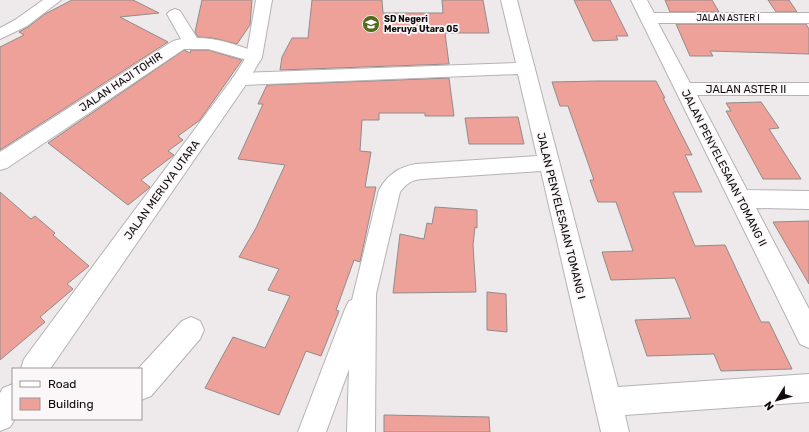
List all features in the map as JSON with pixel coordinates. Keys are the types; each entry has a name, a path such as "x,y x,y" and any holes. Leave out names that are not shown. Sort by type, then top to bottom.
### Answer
{"street":[{"path":"0,34 21,23 53,0"},
{"name":"JALAN MERUYA UTARA","path":"35,368 241,78 254,57 264,0"},
{"name":"JALAN PENYELESAIAN TOMANG I","path":"509,0 615,432"},
{"name":"JALAN PENYELESAIAN TOMANG II","path":"639,0 809,335"},
{"path":"175,14 191,42"},
{"name":"JALAN ASTER I","path":"648,18 809,18"},
{"name":"JALAN HAJI TOHIR","path":"0,162 179,45 191,42 209,44 254,57"},
{"path":"241,78 525,68"},
{"name":"JALAN ASTER II","path":"684,89 809,90"},
{"path":"312,432 364,294 390,190 398,179 408,173 422,171 548,163"},
{"path":"740,199 809,200"},
{"path":"361,432 364,294"},
{"path":"142,385 190,330"},
{"path":"608,402 809,388"},
{"path":"0,416 12,399"}],"building":[{"path":"72,0 133,0 159,13 120,17 168,42 0,150 0,47 24,35 19,32 45,14"},
{"path":"202,0 252,0 250,25 237,44 213,38 198,37 195,32"},
{"path":"312,0 382,0 383,13 443,13 442,0 483,0 489,33 445,33 449,64 280,70 282,57 292,38 308,38"},
{"path":"574,0 610,0 628,36 616,36 618,40 593,41"},
{"path":"665,0 712,0 719,12 670,12"},
{"path":"768,0 789,0 797,12 776,12"},
{"path":"676,24 806,24 809,29 809,54 710,51 713,56 690,56"},
{"path":"184,50 190,53 191,50 208,50 242,60 200,120 178,136 183,140 168,151 174,155 141,180 150,187 128,205 48,143"},
{"path":"449,78 454,116 425,116 425,113 379,113 379,120 362,120 360,151 371,152 365,187 376,187 360,262 354,260 336,310 339,311 321,356 306,351 279,415 205,388 233,337 265,348 290,296 268,290 279,269 239,257 256,228 285,165 238,159 263,104 258,104 267,85"},
{"path":"656,81 692,155 685,155 702,192 673,192 695,246 725,245 761,322 769,322 792,369 721,371 714,354 647,356 635,320 691,318 675,278 611,280 602,252 633,251 616,202 598,202 590,180 594,180 568,106 560,106 552,82"},
{"path":"761,102 779,128 769,129 801,179 763,179 726,111 731,111 726,103"},
{"path":"518,117 524,144 469,144 465,118"},
{"path":"0,192 31,219 35,216 55,233 53,235 89,266 67,284 73,289 40,317 45,322 0,360"},
{"path":"435,207 477,210 477,228 475,227 473,245 476,292 393,293 400,234 424,239 427,223 432,224"},
{"path":"809,221 809,284 773,222"},
{"path":"487,292 506,294 507,332 487,330"},
{"path":"384,415 489,417 490,432 384,432"}],"place":[{"name":"SD Negeri Meruya Utara 05","path":"371,24"}]}
